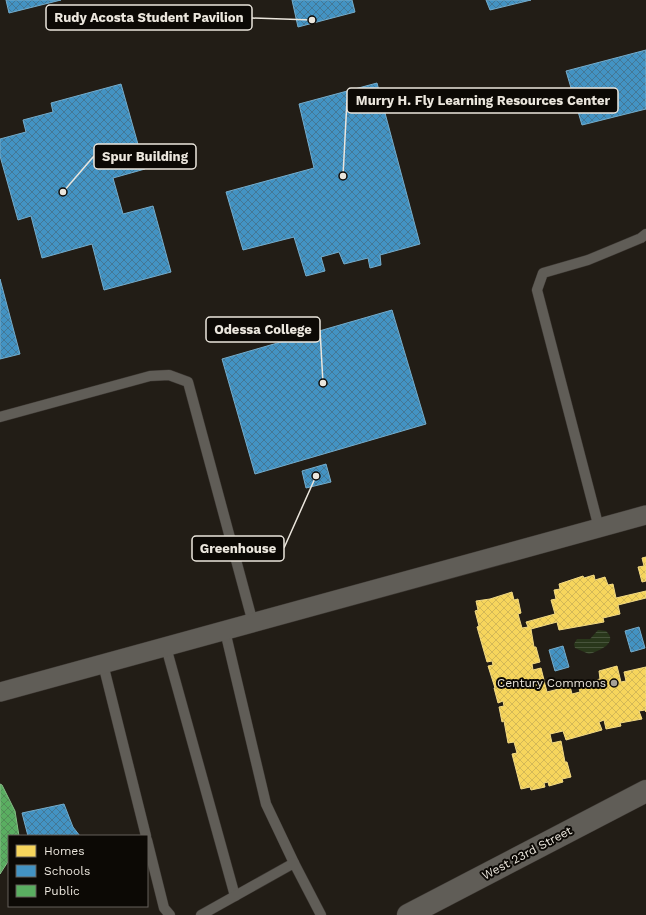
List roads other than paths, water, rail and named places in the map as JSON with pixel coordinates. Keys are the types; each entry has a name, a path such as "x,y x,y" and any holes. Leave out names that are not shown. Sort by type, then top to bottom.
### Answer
{"street":[{"path":"0,692 646,515"},
{"name":"West 23rd Street","path":"408,915 646,790"}],"lane":[{"path":"599,528 537,290 543,274 588,260 641,238 646,234"},
{"path":"0,417 150,376 169,375 188,382 253,623"},
{"path":"225,631 266,804 321,915"},
{"path":"166,647 235,896"},
{"path":"103,664 146,835"},
{"path":"148,844 164,908 170,915"},
{"path":"202,915 294,863"}],"place":[{"name":"Rudy Acosta Student Pavilion","path":"312,20"},
{"name":"Murry H. Fly Learning Resources Center","path":"343,176"},
{"name":"Spur Building","path":"63,192"},
{"name":"Odessa College","path":"323,383"},
{"name":"Greenhouse","path":"316,476"},
{"name":"Century Commons","path":"614,683"}]}
